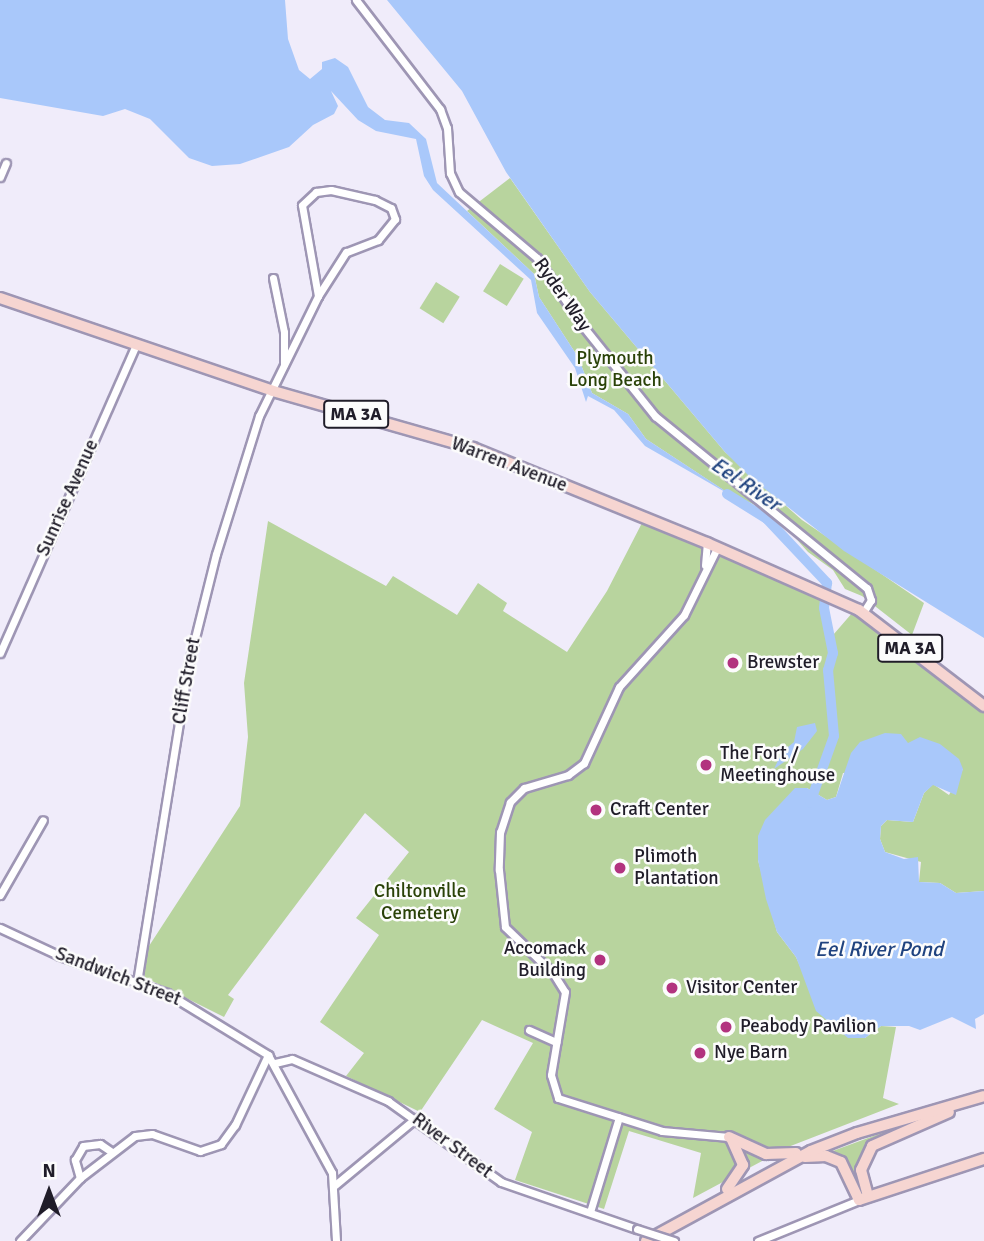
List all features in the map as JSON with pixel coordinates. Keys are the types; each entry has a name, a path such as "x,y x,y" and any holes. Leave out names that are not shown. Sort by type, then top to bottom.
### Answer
{"main road":[{"name":"Warren Avenue","path":"0,298 273,391 473,448 707,543 832,596 863,613 984,706"},
{"path":"646,1241 716,1200 811,1151 864,1130 984,1097"},
{"path":"864,1198 861,1167 875,1143 984,1097"},
{"path":"729,1137 769,1155 811,1151"},
{"path":"716,1200 742,1169 741,1151 729,1137"},
{"path":"794,1159 822,1156 841,1162 864,1198"},
{"path":"864,1198 984,1159"}],"street":[{"name":"Ryder Way","path":"356,0 440,109 448,131 450,173 459,192 537,258 582,325 654,416 867,588 871,600 863,613"},
{"path":"0,177 6,163"},
{"name":"Cliff Street","path":"137,982 188,666 248,443 318,296 346,252 369,245 389,231 395,219 391,208 331,190 316,192 302,203 318,296"},
{"path":"274,278 284,325 284,368"},
{"name":"Sunrise Avenue","path":"0,653 136,344"},
{"path":"705,566 707,543"},
{"path":"717,548 705,566 684,615 619,687 583,762 568,775 524,788 510,802 500,832 500,893 505,927 557,977 566,998 551,1080 558,1098 672,1133 729,1137"},
{"path":"0,895 43,820"},
{"name":"Sandwich Street","path":"0,928 60,956 137,982 189,1004 268,1055 275,1063 335,1185"},
{"path":"529,1030 556,1042"},
{"path":"20,1241 80,1178 112,1152 144,1134 200,1151 221,1144 235,1125 268,1055"},
{"name":"River Street","path":"275,1063 292,1059 416,1118 491,1177 674,1241"},
{"path":"590,1212 619,1116"},
{"path":"336,1241 335,1185 416,1118"},
{"path":"80,1178 75,1160 83,1146 100,1144 112,1152"},
{"path":"758,1241 864,1198"}],"green space":[{"name":"Plymouth Long Beach","path":"510,178 590,292 725,452 802,520 924,603 912,635 862,596 845,589 833,570 808,552 774,514 725,491 646,439 628,414 592,393 578,357 539,297 534,274 467,211"},
{"path":"500,264 524,279 507,306 483,291"},
{"path":"436,282 460,297 443,323 420,308"},
{"name":"Plimoth Plantation","path":"268,521 386,586 393,576 457,615 478,583 507,603 503,611 567,652 607,591 643,521 819,595 827,642 853,612 984,710 984,891 956,893 940,883 919,882 921,862 885,852 880,839 881,826 887,820 913,822 924,793 933,784 949,795 963,769 843,773 836,797 827,800 807,788 758,860 777,932 796,957 815,1000 865,1038 881,1026 896,1027 883,1098 899,1104 788,1147 693,1198 701,1153 629,1131 604,1209 515,1180 532,1132 494,1109 533,1043 482,1020 420,1112 346,1076 364,1053 320,1022 379,935 356,918 409,852 365,813 228,995 234,999 224,1017 144,977 149,946 240,806 248,737 244,683"},
{"path":"917,1120 870,1143 859,1164 861,1188 847,1162 830,1152"}],"water":[{"path":"0,0 285,0 288,39 299,70 310,79 322,69 322,62 335,58 348,67 368,107 385,120 409,123 426,139 437,183 534,274 539,297 578,357 592,393 628,414 646,439 739,500 645,446 614,410 588,396 586,402 575,368 537,313 531,280 433,190 424,176 416,139 376,131 358,120 331,91 338,106 334,114 313,125 289,147 240,164 212,166 189,158 150,119 125,109 103,116 0,98"},
{"path":"387,0 984,0 984,638 844,551 751,478 725,452 590,292 506,172 462,91"},
{"path":"815,723 817,731 803,749 774,769 782,752 794,742 797,727"},
{"name":"Eel River Pond","path":"885,733 901,734 908,743 920,737 940,744 959,759 963,769 956,795 933,785 924,793 913,822 887,820 881,826 880,839 885,852 904,859 918,857 919,882 940,883 956,893 984,891 984,1014 975,1019 976,1029 952,1017 920,1030 909,1026 881,1026 865,1038 848,1038 816,1011 796,957 777,932 766,899 758,860 758,836 765,820 795,788 807,788 827,800 836,797 851,753 860,742"}],"waterway":[{"name":"Eel River","path":"727,494 767,519 827,583 824,608 833,653 828,670 834,736 810,803"}],"place":[{"name":"Brewster","path":"733,663"},
{"name":"The Fort / Meetinghouse","path":"706,765"},
{"name":"Craft Center","path":"596,810"},
{"name":"Plimoth Plantation","path":"620,868"},
{"name":"Accomack Building","path":"600,960"},
{"name":"Visitor Center","path":"672,988"},
{"name":"Peabody Pavilion","path":"726,1027"},
{"name":"Nye Barn","path":"700,1053"}],"park label":[{"name":"Chiltonville Cemetery","path":"420,903"}]}
